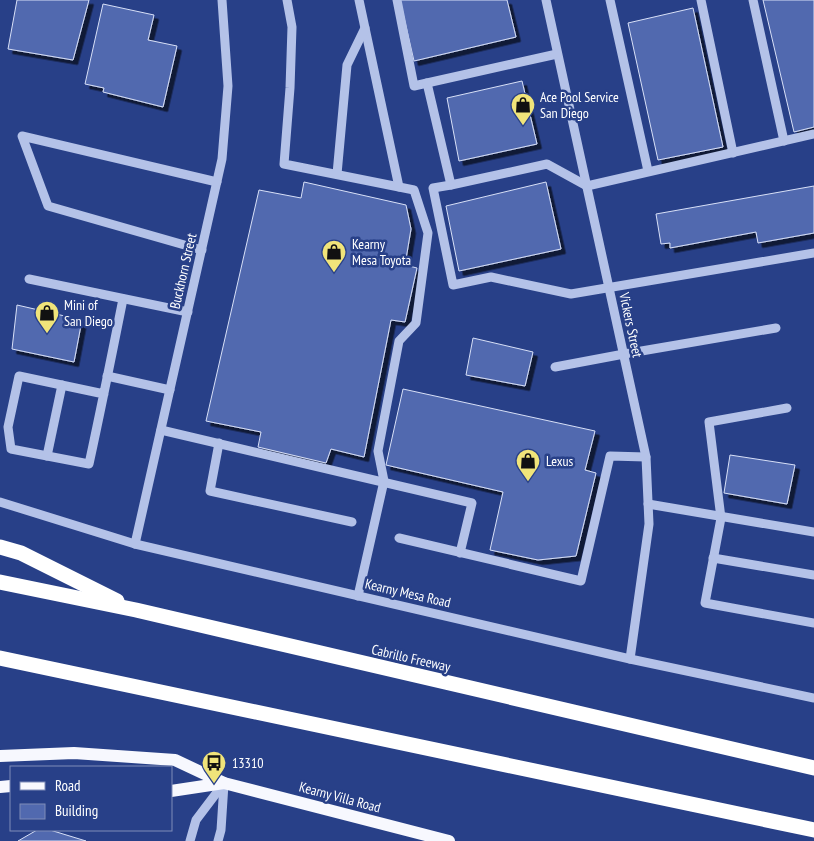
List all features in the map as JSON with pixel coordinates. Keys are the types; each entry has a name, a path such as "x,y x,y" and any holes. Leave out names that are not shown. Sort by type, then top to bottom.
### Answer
{"highway":[{"path":"0,548 21,553 136,610"},
{"name":"Cabrillo Freeway","path":"0,582 136,610 814,768"},
{"path":"0,658 814,830"}],"main road":[{"name":"Kearny Villa Road","path":"0,756 74,753 174,760 224,783 449,841"},
{"name":"Kearny Villa Road","path":"172,791 224,783"}],"street":[{"name":"Buckhorn Street","path":"135,544 222,159 228,86 222,0"},
{"path":"287,0 292,27 290,88 284,164 414,190 428,234 416,323 399,341 378,451 384,481 358,596"},
{"path":"359,0 399,187"},
{"path":"396,0 414,86 558,54"},
{"name":"Vickers Street","path":"546,0 646,457 648,524 630,659"},
{"path":"610,0 648,172"},
{"path":"701,0 733,153"},
{"path":"753,0 784,141"},
{"path":"337,174 347,65 365,28"},
{"path":"427,83 451,185"},
{"path":"814,134 586,186 547,164 433,188 453,285 491,277 571,294 814,253"},
{"path":"202,250 48,206 22,136 217,182"},
{"path":"29,279 188,312"},
{"path":"104,394 19,376 8,427 11,449 89,464 104,394 107,376 124,299"},
{"path":"555,367 776,328"},
{"path":"107,376 170,390"},
{"path":"47,456 62,385"},
{"path":"787,408 709,422 721,518 705,603 814,623"},
{"path":"161,430 472,503 460,553"},
{"path":"219,443 210,491 352,522"},
{"path":"399,538 581,581 610,456 646,457"},
{"name":"Kearny Mesa Road","path":"0,502 135,544 630,659 814,698"},
{"path":"648,504 721,518 814,532"},
{"path":"713,558 814,575"},
{"path":"190,841 196,820 224,783"},
{"path":"218,841 221,830 224,783"}],"building":[{"path":"17,0 89,0 73,60 8,49"},
{"path":"400,0 507,0 516,37 414,61"},
{"path":"763,0 814,0 814,127 794,132"},
{"path":"103,4 154,15 148,40 177,46 163,107 103,92 104,88 85,84"},
{"path":"693,8 723,147 658,160 628,23"},
{"path":"522,81 537,144 459,161 447,98"},
{"path":"304,182 406,205 411,229 405,265 417,268 405,322 391,320 364,457 331,449 326,463 258,447 261,432 206,421 259,190 301,198"},
{"path":"546,182 561,249 459,271 446,206"},
{"path":"814,186 814,233 758,243 756,232 670,248 670,243 661,244 656,214"},
{"name":"Mini of San Diego","path":"17,305 82,320 74,362 12,349"},
{"path":"473,338 533,352 525,386 466,375"},
{"name":"Lexus","path":"403,389 595,431 585,470 596,473 576,556 538,560 490,550 503,492 386,465"},
{"path":"730,455 795,465 787,504 724,493"},
{"path":"35,831 53,831 86,841 18,841"}],"place":[{"name":"Ace Pool Service San Diego","path":"523,126"},
{"name":"Kearny Mesa Toyota","path":"334,273"},
{"name":"Mini of San Diego","path":"47,334"},
{"name":"Lexus","path":"528,482"},
{"name":"13310","path":"214,784"}]}
